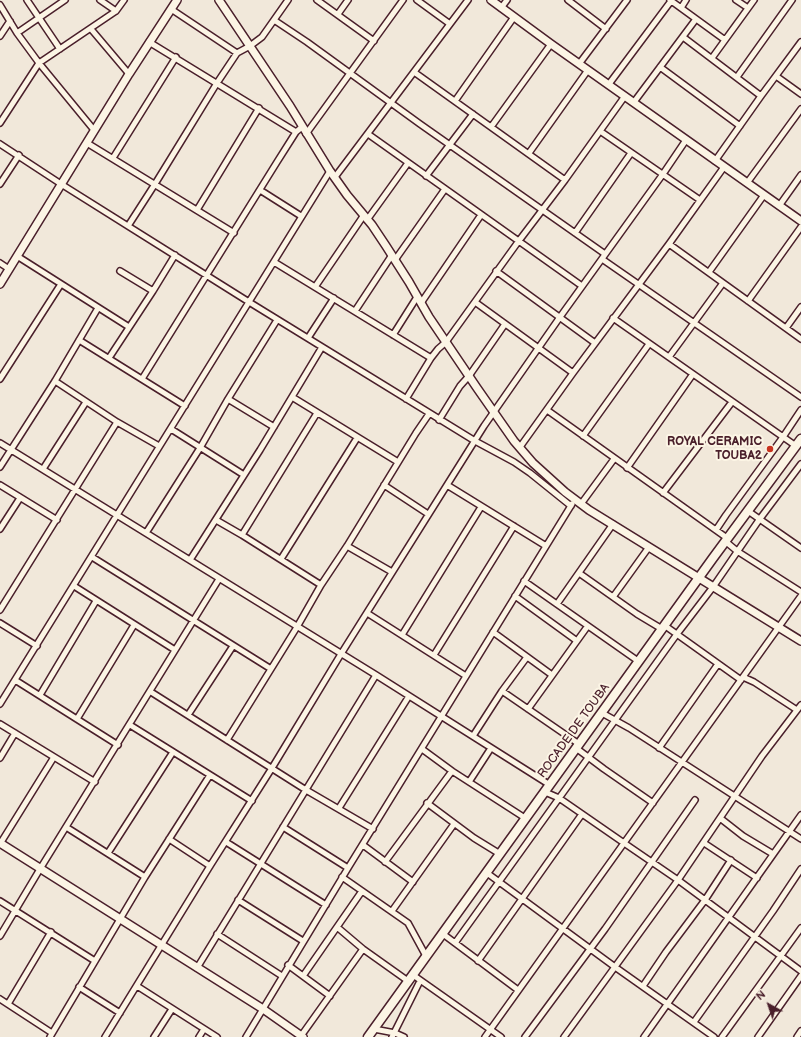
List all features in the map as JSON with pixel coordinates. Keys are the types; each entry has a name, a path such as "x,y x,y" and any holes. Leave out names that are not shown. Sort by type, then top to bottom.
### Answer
{"main road":[{"name":"ROCADE DE TOUBA","path":"368,1037 698,578 800,442"}],"street":[{"path":"27,0 60,49"},
{"path":"18,33 65,0"},
{"path":"100,0 116,11"},
{"path":"0,123 39,63 116,11 124,0"},
{"path":"0,284 94,130 176,0"},
{"path":"218,0 290,106 306,134 347,196 365,217 393,258 446,342 494,413 520,447 542,472 576,503"},
{"path":"128,226 156,184 217,83 237,53 262,37 288,0"},
{"path":"317,0 374,41"},
{"path":"338,14 348,0"},
{"path":"306,134 351,74 403,0"},
{"path":"417,0 450,24"},
{"path":"335,177 468,0"},
{"path":"491,0 801,222"},
{"path":"502,8 507,0"},
{"path":"568,0 606,29"},
{"path":"579,64 627,0"},
{"path":"609,84 671,0 725,40"},
{"path":"681,8 686,0"},
{"path":"736,0 748,8"},
{"path":"712,58 754,0"},
{"path":"737,77 792,0"},
{"path":"0,5 39,63 94,130"},
{"path":"170,9 237,53"},
{"path":"455,101 514,17"},
{"path":"634,102 696,19"},
{"path":"274,20 575,233 638,284 801,397"},
{"path":"0,36 10,21"},
{"path":"91,29 129,74"},
{"path":"683,37 761,96"},
{"path":"150,42 296,132"},
{"path":"491,127 551,44"},
{"path":"715,161 761,96 800,46"},
{"path":"113,158 176,58"},
{"path":"660,67 740,126"},
{"path":"529,153 588,70"},
{"path":"414,72 565,180"},
{"path":"776,76 801,94"},
{"path":"406,399 431,358 446,342 496,271 565,180 625,96"},
{"path":"198,210 259,108"},
{"path":"747,183 801,109"},
{"path":"426,176 473,114"},
{"path":"142,379 296,132 302,126"},
{"path":"600,131 700,200"},
{"path":"368,134 582,286"},
{"path":"105,1037 210,866 252,801 341,654 475,441 538,348 686,140"},
{"path":"87,142 234,233"},
{"path":"0,144 277,320 439,420 514,462 576,503 613,524 801,641"},
{"path":"575,233 631,152"},
{"path":"0,184 19,155"},
{"path":"315,287 365,217 408,163"},
{"path":"520,447 572,373 669,244 724,167"},
{"path":"0,704 330,170"},
{"path":"779,206 801,175"},
{"path":"355,311 445,189"},
{"path":"260,190 301,216"},
{"path":"709,272 764,195"},
{"path":"394,335 481,215"},
{"path":"748,301 801,227"},
{"path":"669,244 801,339"},
{"path":"109,358 154,291 174,255"},
{"path":"17,256 129,328"},
{"path":"274,262 431,358"},
{"path":"0,263 10,269"},
{"path":"120,271 154,291"},
{"path":"496,271 595,343"},
{"path":"669,357 723,282"},
{"path":"0,379 61,284"},
{"path":"308,338 334,298"},
{"path":"475,302 572,373"},
{"path":"786,328 801,307"},
{"path":"0,467 55,381 98,308"},
{"path":"613,318 783,437 800,442"},
{"path":"146,533 200,448 228,399 277,320"},
{"path":"439,420 460,386 469,376 505,324"},
{"path":"79,340 185,406"},
{"path":"583,436 649,344"},
{"path":"190,560 274,427 322,347"},
{"path":"627,468 693,374"},
{"path":"55,381 117,422 159,446"},
{"path":"292,397 398,462"},
{"path":"228,399 274,427"},
{"path":"43,469 86,402"},
{"path":"663,493 732,402"},
{"path":"547,410 716,530 737,551 801,592"},
{"path":"716,530 801,410"},
{"path":"242,535 317,413"},
{"path":"227,740 297,627 321,585 348,546 398,462 429,414"},
{"path":"0,610 117,422"},
{"path":"171,429 244,475"},
{"path":"281,559 357,438"},
{"path":"0,443 473,736 559,798 678,880 801,971"},
{"path":"246,1037 288,965 546,546 576,503 614,459"},
{"path":"455,943 677,634 713,587 759,520 801,464"},
{"path":"0,485 57,520"},
{"path":"384,485 428,514"},
{"path":"447,485 546,546"},
{"path":"0,529 20,498"},
{"path":"402,635 481,507"},
{"path":"748,511 801,548"},
{"path":"216,520 321,585"},
{"path":"557,604 613,524"},
{"path":"434,655 514,526"},
{"path":"348,546 392,572"},
{"path":"612,597 649,547"},
{"path":"92,557 271,669"},
{"path":"579,573 637,614 677,634 718,664 742,679 754,682 797,710"},
{"path":"0,936 219,579"},
{"path":"524,581 587,627 638,661"},
{"path":"74,586 175,650"},
{"path":"515,596 577,641"},
{"path":"484,1037 801,596"},
{"path":"40,695 96,601"},
{"path":"367,613 466,676"},
{"path":"0,623 37,646"},
{"path":"77,719 134,625"},
{"path":"528,709 587,627"},
{"path":"493,632 552,675"},
{"path":"188,715 233,646"},
{"path":"473,736 527,656"},
{"path":"658,748 718,664"},
{"path":"197,968 376,675"},
{"path":"15,680 118,745"},
{"path":"502,691 578,746 588,758 653,803"},
{"path":"151,692 306,790 373,829"},
{"path":"339,808 409,696"},
{"path":"564,1037 678,880 734,796 801,705"},
{"path":"602,713 682,762 801,839"},
{"path":"0,724 95,782"},
{"path":"130,725 252,801"},
{"path":"0,758 15,733"},
{"path":"469,782 491,748"},
{"path":"422,749 452,771 525,818"},
{"path":"108,853 173,752"},
{"path":"54,757 0,844 263,1009 302,1036 363,949"},
{"path":"385,862 452,771"},
{"path":"0,999 51,1035 168,839 210,775"},
{"path":"525,1037 590,949 695,800"},
{"path":"427,803 454,824 500,854"},
{"path":"478,961 582,814"},
{"path":"644,1037 801,815"},
{"path":"720,818 743,836 773,854"},
{"path":"392,910 454,824"},
{"path":"66,827 145,877"},
{"path":"284,827 348,868"},
{"path":"168,839 210,866"},
{"path":"226,842 326,905"},
{"path":"704,843 757,878"},
{"path":"363,845 413,882"},
{"path":"643,986 666,952 705,900 731,860"},
{"path":"694,1022 801,869"},
{"path":"487,873 562,929 714,1037"},
{"path":"342,877 392,910 408,923 426,956"},
{"path":"304,976 362,891"},
{"path":"238,900 303,941"},
{"path":"0,901 96,961"},
{"path":"337,928 363,949 410,978 420,981 501,1037"},
{"path":"722,1037 801,928"},
{"path":"8,1004 51,932"},
{"path":"217,934 282,976"},
{"path":"443,934 518,990"},
{"path":"288,965 330,996"},
{"path":"758,1037 801,976"},
{"path":"393,1035 420,981"},
{"path":"137,986 217,1037"},
{"path":"79,987 120,1014"},
{"path":"154,1037 172,1009"},
{"path":"199,1037 204,1029"},
{"path":"374,1029 404,1037"},
{"path":"797,1037 801,1032"}],"place":[{"name":"ROYAL CERAMIC TOUBA2","path":"770,449"}]}
